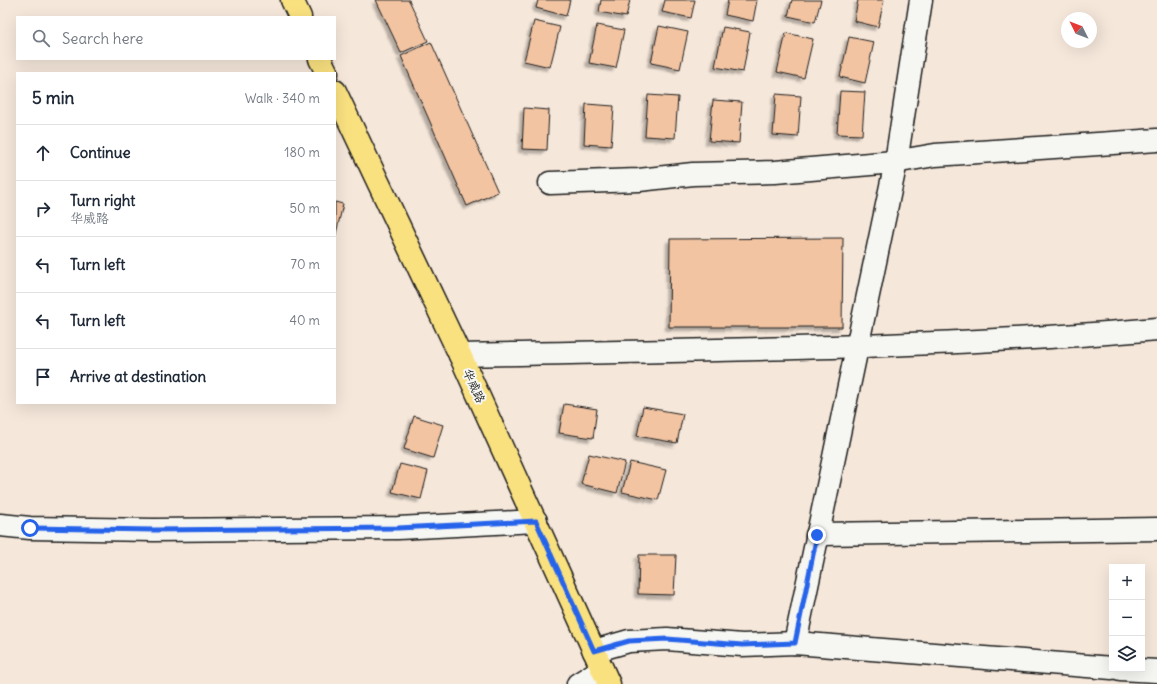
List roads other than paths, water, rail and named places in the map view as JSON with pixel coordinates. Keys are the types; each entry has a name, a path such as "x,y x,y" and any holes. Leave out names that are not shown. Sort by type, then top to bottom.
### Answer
{"main road":[{"path":"292,0 300,16"},
{"path":"320,60 326,72"},
{"name":"华威路","path":"336,93 460,355 602,668"}],"street":[{"path":"795,643 896,162 921,0"},
{"path":"550,183 639,180 693,174 775,172 896,162 935,155 1157,140"},
{"path":"460,355 856,347 1084,335 1157,329"},
{"path":"0,525 30,528 162,530 398,528 536,521"},
{"path":"817,535 1157,529"},
{"path":"578,684 602,668 629,641 667,639 742,645 795,643 1109,668"},
{"path":"1145,670 1157,671"}]}
